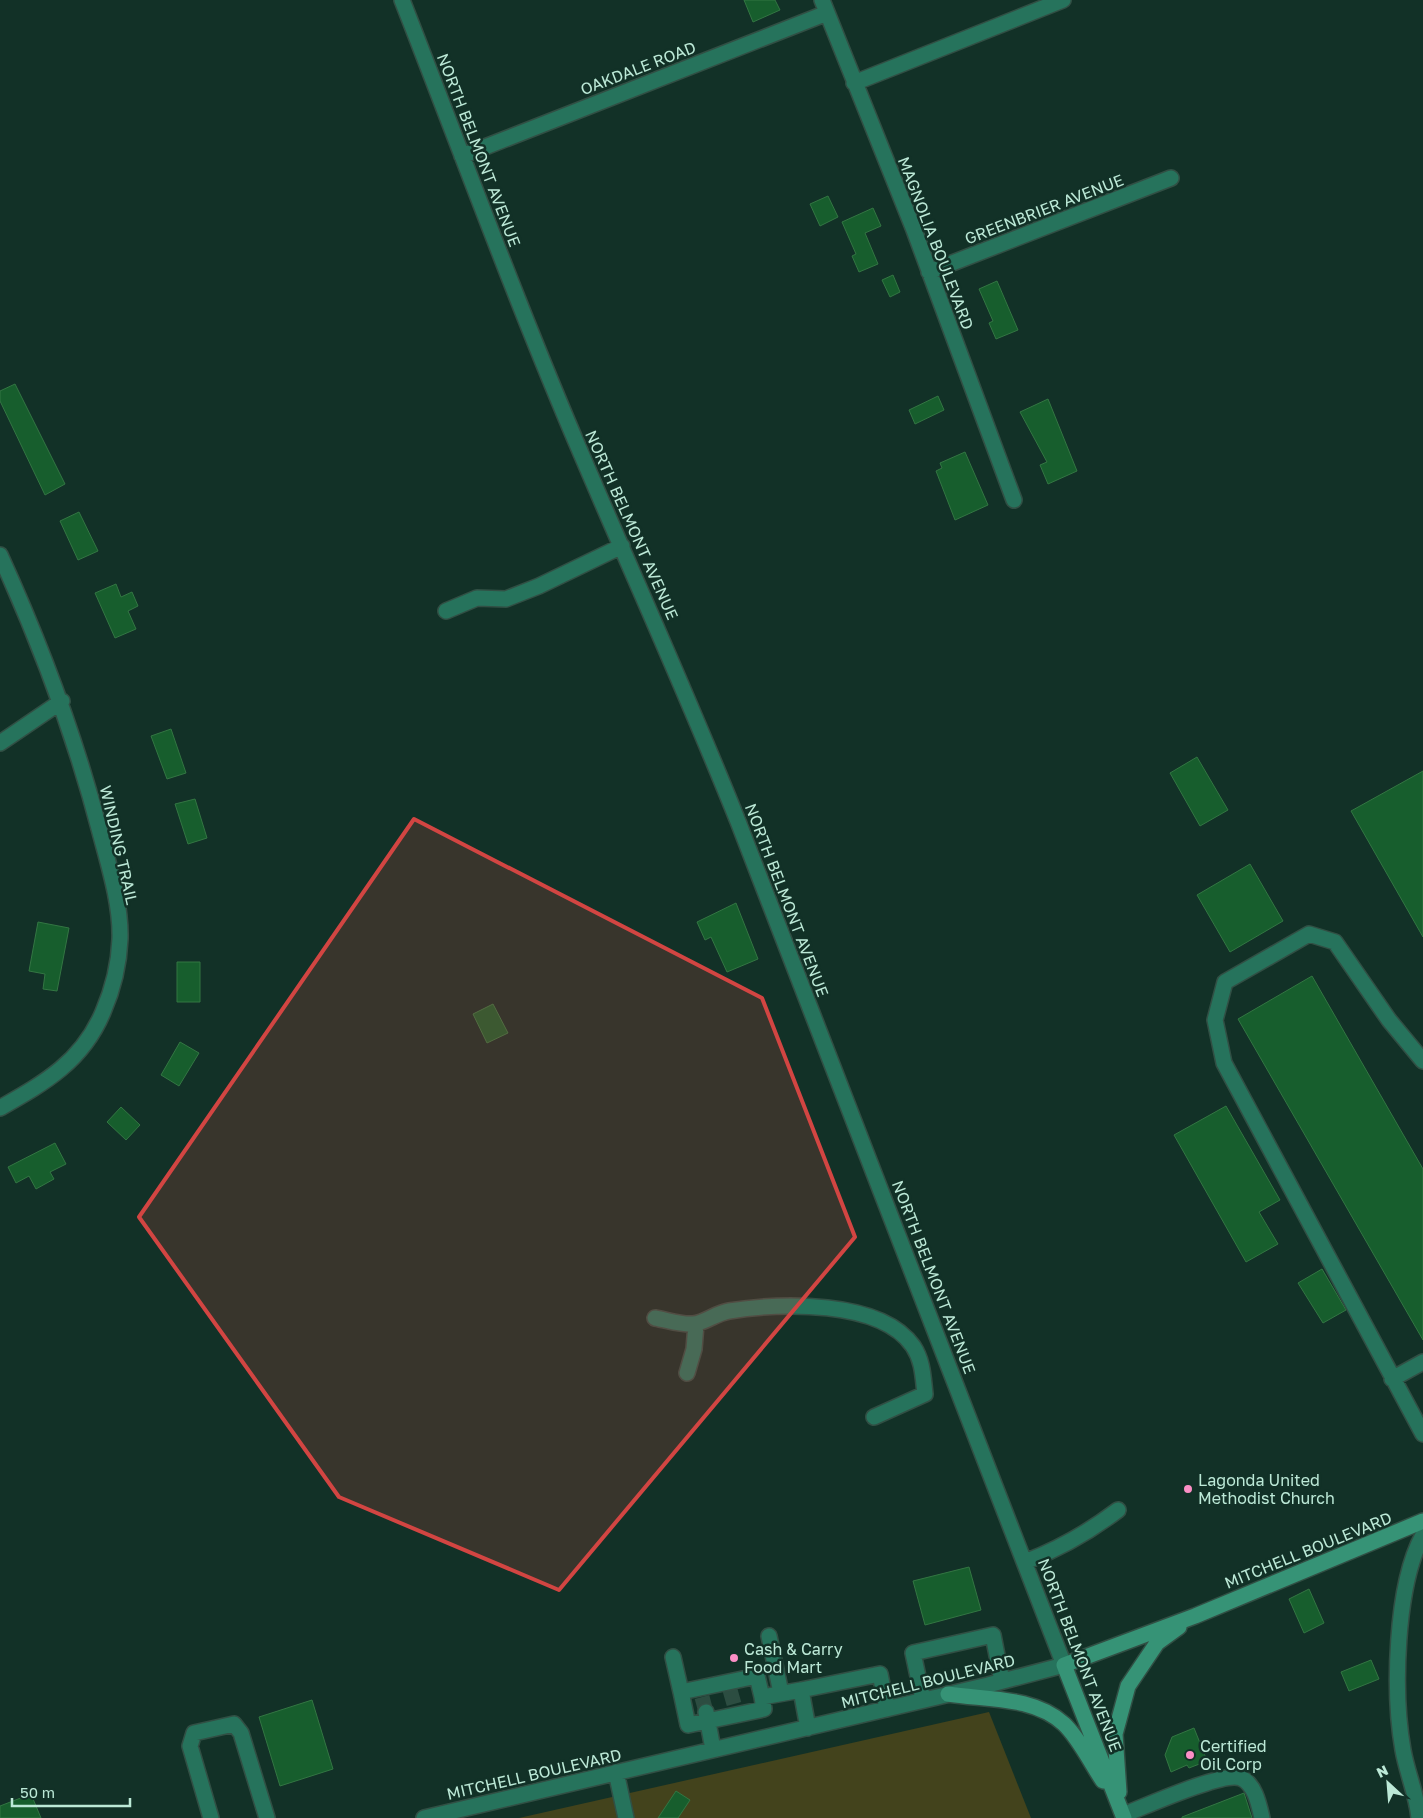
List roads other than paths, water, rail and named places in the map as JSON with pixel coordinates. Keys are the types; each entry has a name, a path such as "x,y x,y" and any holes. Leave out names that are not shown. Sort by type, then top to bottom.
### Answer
{"main road":[{"name":"MITCHELL BOULEVARD","path":"1064,1665 1195,1616 1423,1521"},
{"path":"1122,1813 1115,1734 1128,1686 1157,1643 1195,1616"},
{"name":"NORTH BELMONT AVENUE","path":"1064,1665 1122,1813"},
{"path":"948,1694 1008,1701 1030,1706 1051,1714 1066,1725 1122,1813"}],"street":[{"name":"NORTH BELMONT AVENUE","path":"402,0 582,457 687,694 740,824 1064,1665"},
{"path":"854,83 1063,0"},
{"name":"OAKDALE ROAD","path":"462,156 825,7"},
{"name":"MAGNOLIA BOULEVARD","path":"825,7 929,272 1014,500"},
{"name":"GREENBRIER AVENUE","path":"929,272 1171,178"},
{"path":"446,611 477,598 506,599 539,586 622,546"},
{"name":"WINDING TRAIL","path":"0,555 30,621 62,701 107,859 118,913 120,938 118,962 112,990 102,1014 70,1062 38,1087 0,1108"},
{"path":"0,743 62,701"},
{"path":"1423,1061 1389,1020 1335,942 1309,934 1225,982 1215,1020 1224,1063 1423,1434"},
{"path":"655,1318 696,1324 726,1312 774,1307 836,1308 870,1317 898,1332 914,1348 923,1371 925,1394 874,1417"},
{"path":"687,1373 694,1349 696,1324"},
{"path":"914,1348 939,1338"},
{"path":"1392,1379 1423,1362"},
{"path":"1025,1562 1054,1551 1098,1525 1118,1510"},
{"path":"1418,1818 1404,1752 1397,1693 1404,1604 1411,1566 1423,1535"},
{"path":"923,1700 913,1653 993,1635 1002,1681"},
{"path":"769,1636 781,1693"},
{"path":"673,1657 688,1725 706,1716 732,1698 757,1676 764,1709 732,1698 701,1692 681,1692"},
{"name":"MITCHELL BOULEVARD","path":"424,1818 888,1709 1064,1665"},
{"path":"762,1697 880,1674 888,1709"},
{"path":"801,1690 808,1728"},
{"path":"706,1716 713,1749"},
{"path":"211,1818 190,1746 194,1734 234,1724 241,1733 267,1818"},
{"path":"616,1772 626,1818"},
{"path":"1122,1813 1229,1777 1241,1778 1251,1787 1259,1803 1262,1818"}],"tunnel":[{"path":"730,1690 734,1704"},
{"path":"702,1697 706,1712"}],"place":[{"name":"Lagonda United Methodist Church","path":"1188,1489"},
{"name":"Cash & Carry Food Mart","path":"734,1658"},
{"name":"Certified Oil Corp","path":"1190,1755"}]}
